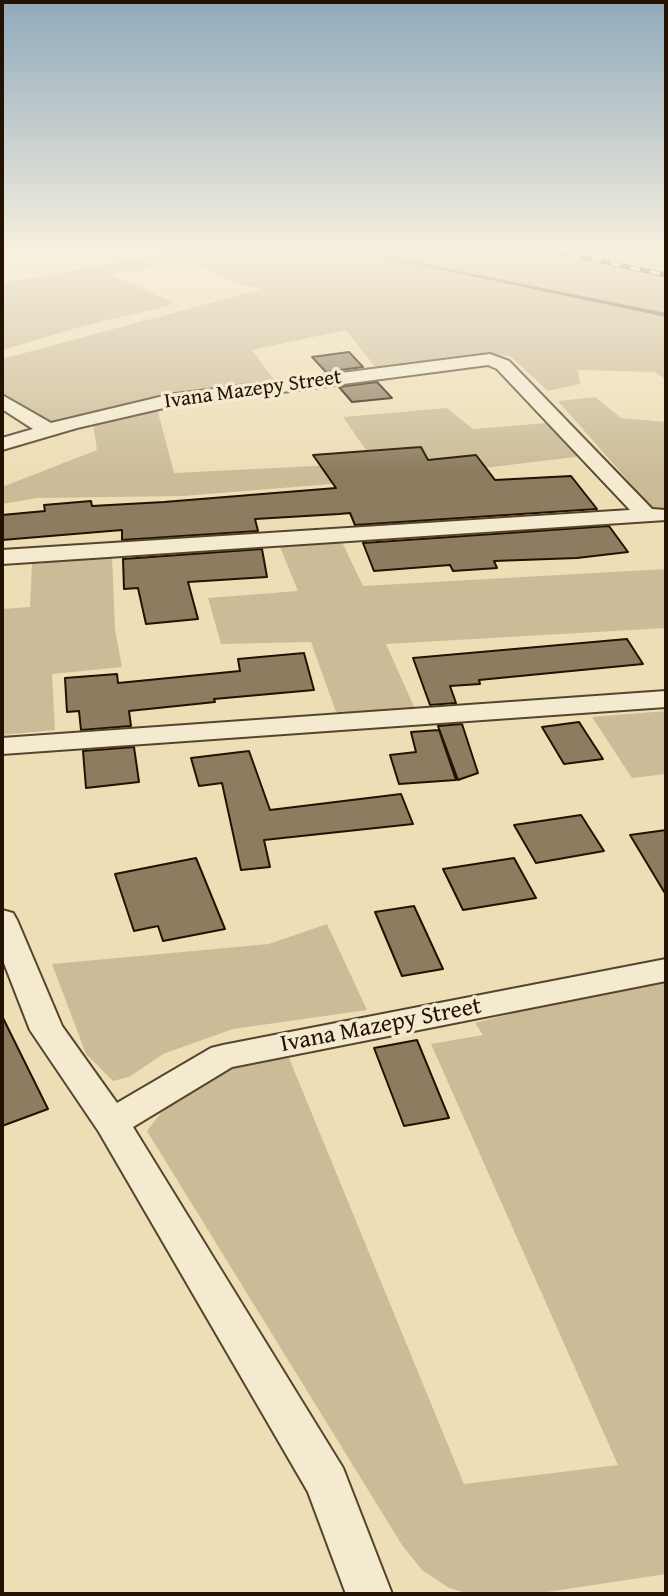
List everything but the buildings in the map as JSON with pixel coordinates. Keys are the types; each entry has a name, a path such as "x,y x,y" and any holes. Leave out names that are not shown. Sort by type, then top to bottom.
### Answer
{"street":[{"name":"Ivana Mazepy Street","path":"2,444 47,429 168,401 491,359 498,360 657,515"},
{"path":"2,401 47,429"},
{"name":"Ivana Mazepy Street","path":"2,556 657,515"},
{"path":"2,746 666,699"},
{"path":"2,920 47,1030 112,1123 327,1483 369,1594"},
{"name":"Ivana Mazepy Street","path":"112,1123 223,1057 666,970"}],"shaded area":[{"path":"2,325 85,325 83,326 2,350"},
{"path":"127,325 666,325 666,379 654,372 578,370 580,384 548,391 510,356 493,354 376,368 346,330 252,350 276,382 58,423 45,422 2,394 2,359"},
{"path":"595,397 621,418 666,422 666,509 654,510 558,401"},
{"path":"157,408 174,473 375,463 343,417 447,408 473,429 547,423 583,456 393,479 183,496 37,498 2,504 2,487 97,450 93,424"},
{"path":"342,542 363,586 666,569 666,628 386,644 415,709 336,712 311,642 221,644 208,598 298,591 280,547"},
{"path":"112,557 115,629 122,667 52,674 55,730 2,735 2,609 30,607 32,564"},
{"path":"666,711 666,774 632,778 592,717"},
{"path":"327,924 367,1010 233,1029 163,1054 129,1077 113,1081 86,1054 52,964 269,944"},
{"path":"666,979 666,1574 534,1594 470,1594 449,1588 422,1570 402,1545 147,1131 173,1097 244,1062 289,1058 464,1484 618,1465 431,1044 483,1035 475,1023 588,994"}]}
